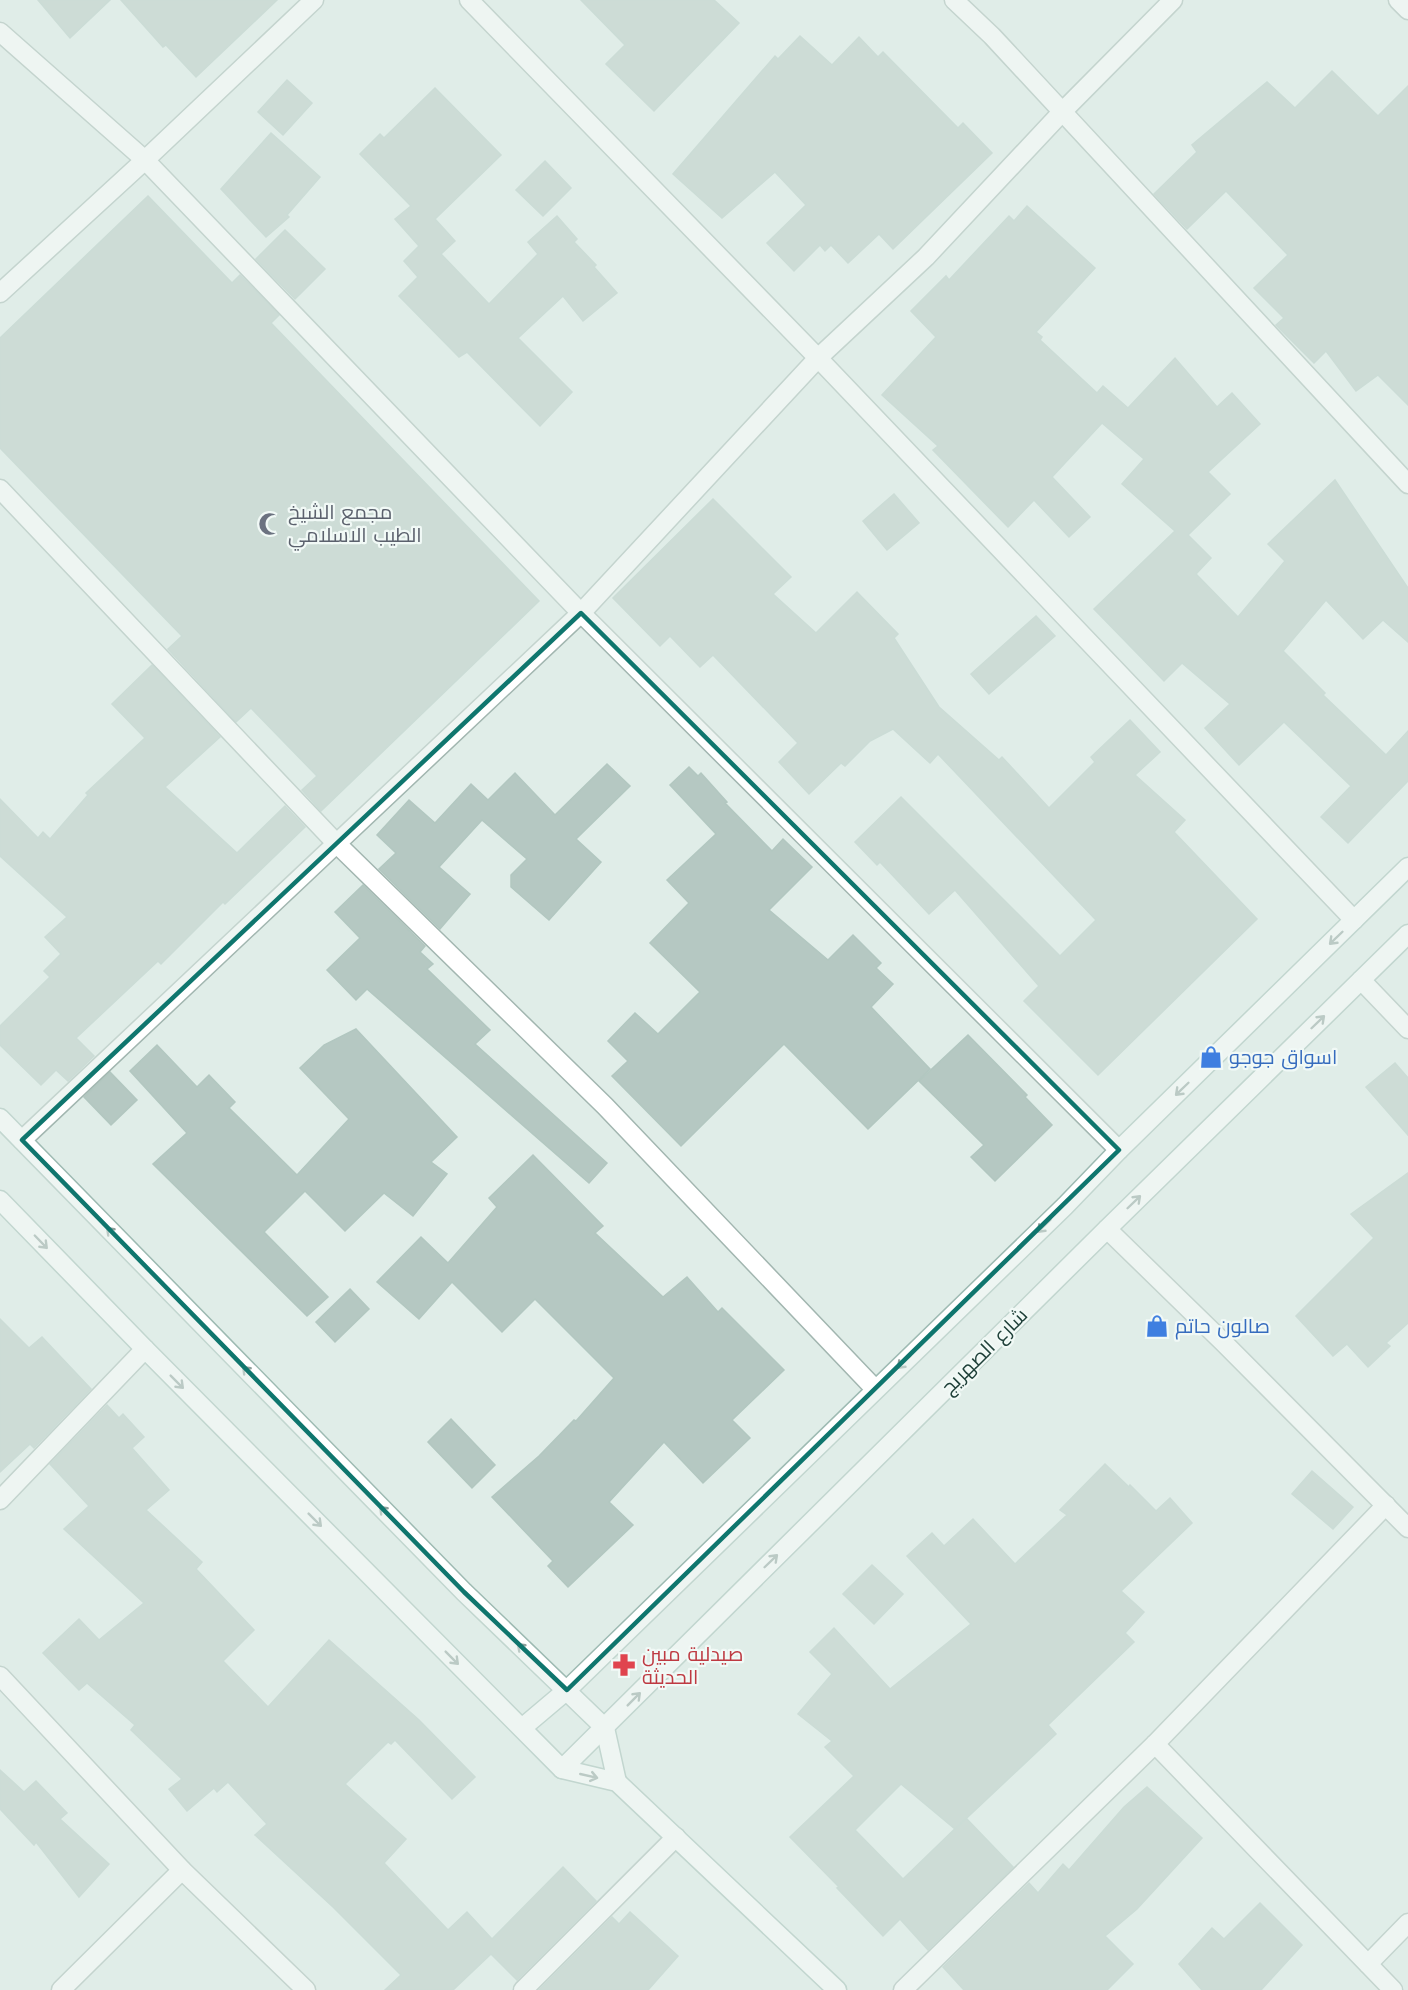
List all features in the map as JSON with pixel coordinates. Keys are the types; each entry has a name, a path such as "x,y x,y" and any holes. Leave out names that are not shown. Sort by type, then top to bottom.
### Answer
{"street":[{"path":"0,293 314,0"},
{"path":"469,0 818,358 1354,920"},
{"path":"954,0 992,36 1408,484"},
{"path":"22,1140 581,613 818,358 926,256 1062,112 1173,0"},
{"path":"1398,0 1408,10"},
{"path":"0,32 145,160 581,613 1119,1150"},
{"path":"0,489 337,844 605,1106 875,1389"},
{"path":"522,1728 567,1690 1065,1206 1119,1150 1408,867"},
{"name":"شارع الصهريج","path":"562,1769 1408,934"},
{"path":"1361,980 1408,1029"},
{"path":"0,1118 464,1592 605,1728 617,1782"},
{"path":"0,1200 562,1769 617,1782 837,1990"},
{"path":"1107,1229 1408,1528"},
{"path":"0,1500 145,1349"},
{"path":"903,1990 1155,1744 1386,1505"},
{"path":"0,1676 182,1870 306,1990"},
{"path":"1155,1744 1393,1990"},
{"path":"523,1990 676,1838"},
{"path":"61,1990 182,1870"},
{"path":"1368,1964 1408,1923"}],"highlighted area":[{"path":"581,613 1119,1150 567,1690 464,1592 22,1140"}],"building":[{"path":"38,0 110,0 70,38"},
{"path":"121,0 277,0 196,77 166,45 163,47"},
{"path":"581,0 714,0 739,23 654,111 606,64 625,45"},
{"path":"800,36 832,65 859,37 878,57 883,52 958,128 963,123 992,153 893,249 879,234 848,263 831,245 825,251 820,245 794,271 767,243 806,205 775,172 722,218 673,174 775,56 778,59"},
{"path":"1332,71 1378,116 1408,86 1408,405 1378,375 1356,391 1326,351 1314,363 1276,325 1284,318 1254,288 1288,255 1226,191 1187,229 1154,194 1197,152 1192,145 1267,82 1295,108"},
{"path":"287,80 312,103 283,135 258,112"},
{"path":"435,88 501,155 435,219 455,241 441,254 489,304 538,254 528,242 557,216 577,239 574,242 596,265 594,267 617,293 583,321 563,296 518,338 572,392 540,426 467,352 459,357 399,296 418,277 404,261 419,246 395,219 411,206 360,154 380,134 384,138"},
{"path":"271,133 320,177 287,215 289,217 266,237 221,189"},
{"path":"545,161 571,188 543,216 516,190"},
{"name":"مجمع الشيخ الطيب الاسلامي","path":"148,196 232,283 240,275 279,315 271,323 539,601 321,811 302,790 317,776 251,708 236,722 168,649 182,636 0,448 0,338"},
{"path":"1027,206 1095,268 1036,332 1042,337 1040,340 1097,393 1103,386 1128,408 1175,358 1217,407 1232,393 1260,424 1208,472 1230,494 1188,535 1211,558 1196,574 1238,617 1285,561 1268,544 1335,480 1408,588 1408,642 1383,620 1363,639 1326,600 1283,651 1325,693 1323,695 1386,755 1408,731 1408,781 1348,843 1321,817 1351,786 1284,722 1239,765 1205,728 1230,704 1182,663 1164,681 1094,609 1175,531 1122,484 1144,459 1102,423 1052,477 1090,517 1069,537 1034,500 1008,527 933,450 938,446 882,395 936,337 911,311 946,276 949,280 1009,216 1014,221"},
{"path":"285,230 325,269 295,299 256,259"},
{"path":"894,494 919,523 887,550 863,521"},
{"path":"713,499 791,577 773,594 816,633 857,592 898,634 894,638 939,707 999,760 1002,757 1049,808 1095,762 1091,757 1130,720 1160,752 1135,775 1185,820 1174,832 1257,919 1098,1075 1024,1001 1039,986 955,890 929,914 880,862 877,865 855,842 901,797 1060,956 1096,920 938,754 930,763 893,729 870,741 845,766 841,763 809,794 779,762 798,743 713,655 700,667 670,636 660,646 613,598"},
{"path":"1036,616 1055,636 989,694 971,674"},
{"path":"152,665 220,737 165,787 237,853 285,806 305,827 225,904 223,902 161,964 158,961 76,1038 94,1056 68,1081 56,1070 41,1085 0,1045 0,1026 50,977 44,971 61,954 45,937 67,917 0,856 0,799 38,838 43,832 50,839 88,795 86,793 145,738 112,704"},
{"path":"607,764 630,786 576,839 601,862 549,920 511,887 511,875 527,859 482,820 439,867 470,894 440,929 379,869 396,853 377,835 409,800 435,823 471,784 488,800 515,773 555,815"},
{"path":"689,767 698,776 701,773 727,802 725,803 772,851 783,839 812,867 769,910 828,960 853,935 881,963 876,968 893,984 871,1007 930,1069 868,1129 784,1044 681,1146 612,1076 628,1061 608,1041 635,1013 658,1034 700,992 650,943 689,903 667,880 716,834 670,785"},
{"path":"363,885 425,946 420,952 433,964 427,969 490,1030 475,1044 607,1163 589,1183 367,989 356,1000 327,970 360,938 335,912"},
{"path":"356,1029 457,1137 431,1162 447,1174 413,1216 384,1193 345,1231 305,1191 264,1232 328,1297 307,1316 153,1164 187,1133 130,1071 157,1045 197,1087 209,1075 235,1102 229,1108 297,1175 349,1119 300,1068 324,1045"},
{"path":"968,1035 1027,1095 1025,1097 1052,1125 995,1181 971,1157 984,1145 919,1081"},
{"path":"1395,1063 1408,1078 1408,1135 1366,1087"},
{"path":"110,1072 137,1100 111,1125 84,1097"},
{"path":"533,1155 603,1226 595,1233 663,1297 687,1277 718,1312 722,1308 784,1370 732,1420 750,1438 703,1483 664,1442 609,1502 633,1525 568,1587 548,1566 553,1561 492,1497 539,1456 574,1420 576,1421 614,1378 535,1299 502,1332 452,1282 419,1319 377,1282 421,1237 448,1263 497,1207 489,1198"},
{"path":"1408,1173 1408,1323 1386,1343 1390,1346 1368,1367 1347,1344 1333,1356 1296,1316 1374,1238 1351,1214"},
{"path":"350,1289 369,1309 335,1342 316,1322"},
{"path":"0,1319 29,1348 42,1337 91,1389 34,1448 30,1444 0,1472"},
{"path":"107,1405 119,1418 123,1414 144,1437 132,1448 169,1490 146,1510 202,1562 196,1569 254,1630 223,1661 268,1707 329,1640 419,1720 475,1777 452,1799 395,1740 391,1744 388,1742 345,1784 406,1839 384,1863 448,1930 467,1912 492,1939 563,1867 596,1901 517,1980 491,1954 453,1990 385,1990 401,1975 333,1907 255,1835 267,1824 228,1782 217,1792 214,1788 187,1811 169,1789 182,1779 131,1730 135,1725 87,1683 79,1690 43,1653 79,1619 99,1640 144,1603 64,1529 89,1506 50,1464"},
{"path":"451,1419 495,1465 472,1488 428,1442"},
{"path":"1105,1464 1156,1511 1170,1498 1192,1523 1121,1591 1144,1612 1125,1633 1134,1642 1048,1725 1056,1734 966,1818 1013,1867 928,1950 900,1919 883,1936 790,1837 854,1776 825,1747 832,1741 798,1714 832,1674 810,1652 834,1628 890,1689 971,1624 907,1556 932,1533 944,1546 973,1519 1015,1564 1067,1515 1060,1510","holes":["901,1784 955,1829 903,1879 855,1830"]},
{"path":"1312,1471 1353,1507 1333,1529 1292,1494"},
{"path":"872,1565 903,1594 874,1624 843,1594"},
{"path":"0,1770 24,1792 36,1781 67,1813 60,1819 109,1864 79,1897 36,1842 34,1845 0,1809"},
{"path":"1147,1787 1202,1838 1137,1909 1105,1936 1133,1964 1107,1990 964,1990 943,1967 1029,1883 1038,1893 1063,1864 1069,1870 1124,1807"},
{"path":"1260,1903 1302,1945 1261,1990 1202,1990 1179,1964 1212,1928 1224,1939"},
{"path":"630,1912 678,1956 648,1990 539,1990 612,1917 619,1924"}],"place":[{"name":"مجمع الشيخ الطيب الاسلامي","path":"270,524"},
{"name":"اسواق جوجو","path":"1211,1057"},
{"name":"صالون حاتم","path":"1157,1326"},
{"name":"صيدلية مبين الحديثة","path":"624,1665"}]}
